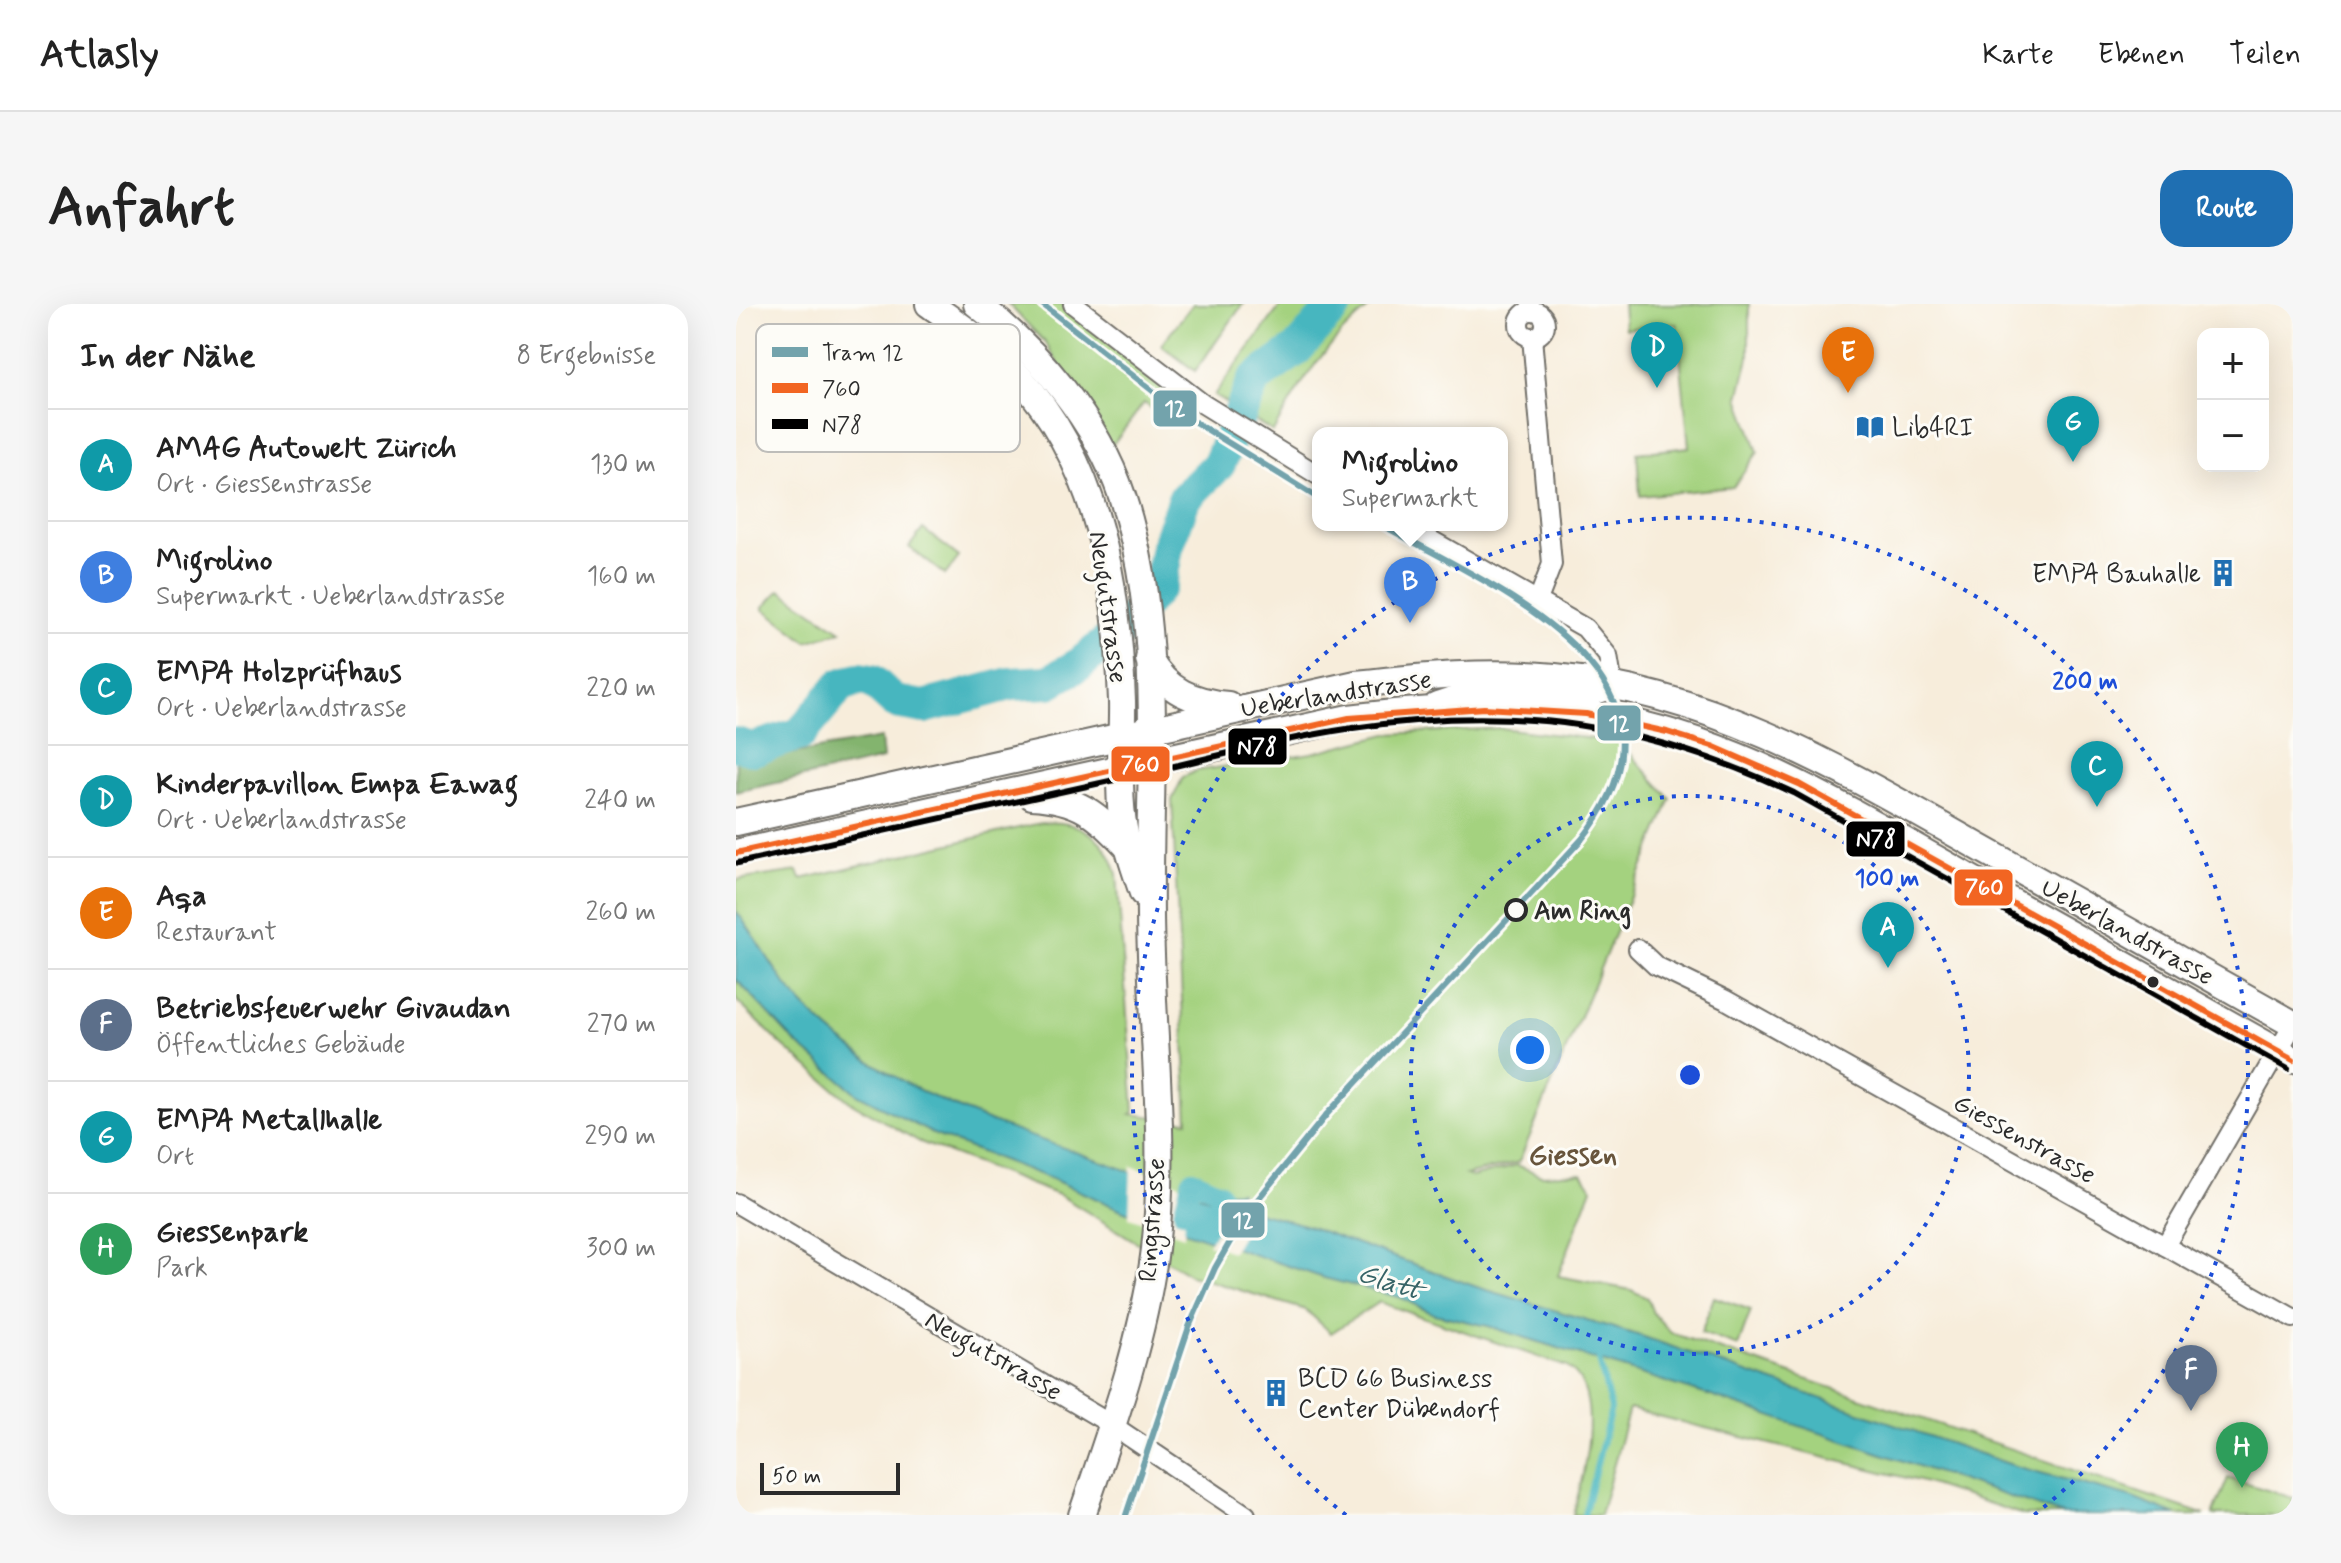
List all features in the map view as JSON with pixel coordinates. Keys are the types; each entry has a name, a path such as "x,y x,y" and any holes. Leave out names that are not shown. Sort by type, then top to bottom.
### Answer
{"main road":[{"name":"Neugutstrasse","path":"929,304 957,324"},
{"name":"Neugutstrasse","path":"977,304 1002,324"},
{"name":"Neugutstrasse","path":"1020,342 1046,369 1087,428 1121,492 1137,555 1150,665 1151,728"},
{"name":"Neugutstrasse","path":"1020,378 1054,424 1082,472 1095,509 1112,589 1122,735"},
{"path":"1150,665 1172,688 1192,699 1244,707"},
{"name":"Ueberlandstrasse","path":"736,822 1356,684 1435,676 1556,677 1613,686 1700,708 1762,730 1847,772 2293,1024"},
{"name":"Ueberlandstrasse","path":"736,853 1305,726 1417,709 1505,706 1570,712 1638,723 1707,743 1830,797 2286,1056"},
{"name":"Ringstrasse","path":"1082,1515 1112,1425 1155,1250 1156,1127 1150,915 1151,728"},
{"name":"Ringstrasse","path":"1122,735 1123,826 1150,915"},
{"path":"1004,794 1076,803 1101,818 1128,846"}],"street":[{"path":"1073,304 1216,412 1312,471"},
{"path":"1532,337 1552,564 1538,600"},
{"path":"1416,531 1585,628 1608,656 1613,686"},
{"name":"Ueberlandstrasse","path":"1417,709 1461,694 1579,698 1604,695 1613,686"},
{"name":"Giessenstrasse","path":"1638,949 1656,966 1726,1000 2293,1318"},
{"path":"2165,1246 2286,1056 2293,1024"},
{"name":"Neugutstrasse","path":"736,1203 1112,1425 1246,1515"}],"green space":[{"path":"1008,304 1063,304 1168,387 1155,411 1144,403 1110,448 1045,342"},
{"path":"1193,304 1243,304 1195,371 1161,345"},
{"path":"1282,304 1374,304 1342,332 1317,362 1273,432 1214,395"},
{"path":"1623,304 1749,304 1749,358 1739,397 1758,452 1733,487 1640,496 1637,453 1689,447 1677,324 1625,329"},
{"path":"923,529 959,557 945,575 909,547"},
{"path":"780,590 841,631 807,642 763,608"},
{"path":"1500,728 1620,742 1671,799 1519,1162 1466,1175 1472,1177 1517,1165 1541,1175 1582,1173 1592,1188 1558,1276 1631,1290 1647,1298 1653,1313 1671,1333 2205,1515 2024,1515 1923,1482 1629,1409 1600,1515 1573,1515 1586,1458 1589,1414 1579,1378 1567,1367 1379,1302 1331,1333 1306,1310 1190,1275 1061,1196 920,1142 850,1102 783,1046 736,1000 736,880 798,871 801,879 1031,825 1074,825 1096,838 1104,847 1117,874 1134,1112 1131,1114 1188,1121 1172,800 1183,777 1196,771 1312,753 1387,734"},
{"path":"881,738 883,759 736,792 736,751 749,761"},
{"path":"1714,1297 1751,1310 1738,1346 1701,1333"},
{"path":"2228,1478 2293,1498 2293,1515 2213,1515"}],"water":[{"name":"Glatt","path":"736,911 794,994 842,1041 885,1071 931,1096 978,1116 1175,1189 1219,1199 1225,1192 1240,1191 1236,1206 1308,1226 1477,1287 1644,1337 2015,1466 2130,1497 2176,1515 2063,1515 1711,1396 1488,1326 1434,1314 1399,1297 1324,1278 1124,1211 1054,1180 933,1134 857,1094 796,1043 736,979"}],"pier":[{"path":"1131,1166 1186,1186 1184,1236 1129,1217"},
{"path":"1243,1189 1240,1203 1258,1208 1232,1252 1208,1244"}],"waterway":[{"path":"736,744 753,749 800,734 841,685 859,679 872,681 895,702 924,707 1010,684 1049,682 1080,664 1127,625 1160,585 1167,547 1184,499 1219,464 1254,380 1296,350 1337,304"},
{"path":"1183,1212 1192,1179 1219,1192 1230,1221"},
{"path":"1584,1515 1611,1409 1598,1356"}],"tram line":[{"name":"12","path":"1042,304 1182,414 1312,494"},
{"name":"12","path":"1126,1515 1189,1327 1215,1268 1246,1214 1327,1114 1582,839 1615,781 1621,730 1605,685 1573,644 1529,609 1393,531"}],"transit line":[{"name":"760","path":"736,853 1349,718 1484,708 1586,714 1667,732 1712,746 1799,784 2293,1060"},
{"name":"N78","path":"738,863 1353,728 1470,718 1579,725 1632,735 1685,750 1794,793 2288,1069"}],"place":[{"name":"Kinderpavillon Empa Eawag","path":"1657,388"},
{"name":"Aqa","path":"1848,393"},
{"name":"Lib4RI","path":"1870,427"},
{"name":"EMPA Metallhalle","path":"2073,462"},
{"name":"EMPA Bauhalle","path":"2223,573"},
{"name":"Migrolino","path":"1410,623"},
{"name":"EMPA Holzprüfhaus","path":"2097,807"},
{"name":"Am Ring","path":"1516,910"},
{"name":"AMAG Autowelt Zürich","path":"1888,968"},
{"name":"BCD 66 Business Center Dübendorf","path":"1276,1393"},
{"name":"Betriebsfeuerwehr Givaudan","path":"2191,1411"},
{"name":"Giessenpark","path":"2242,1488"}],"district":[{"name":"Giessen","path":"1573,1154"}]}
